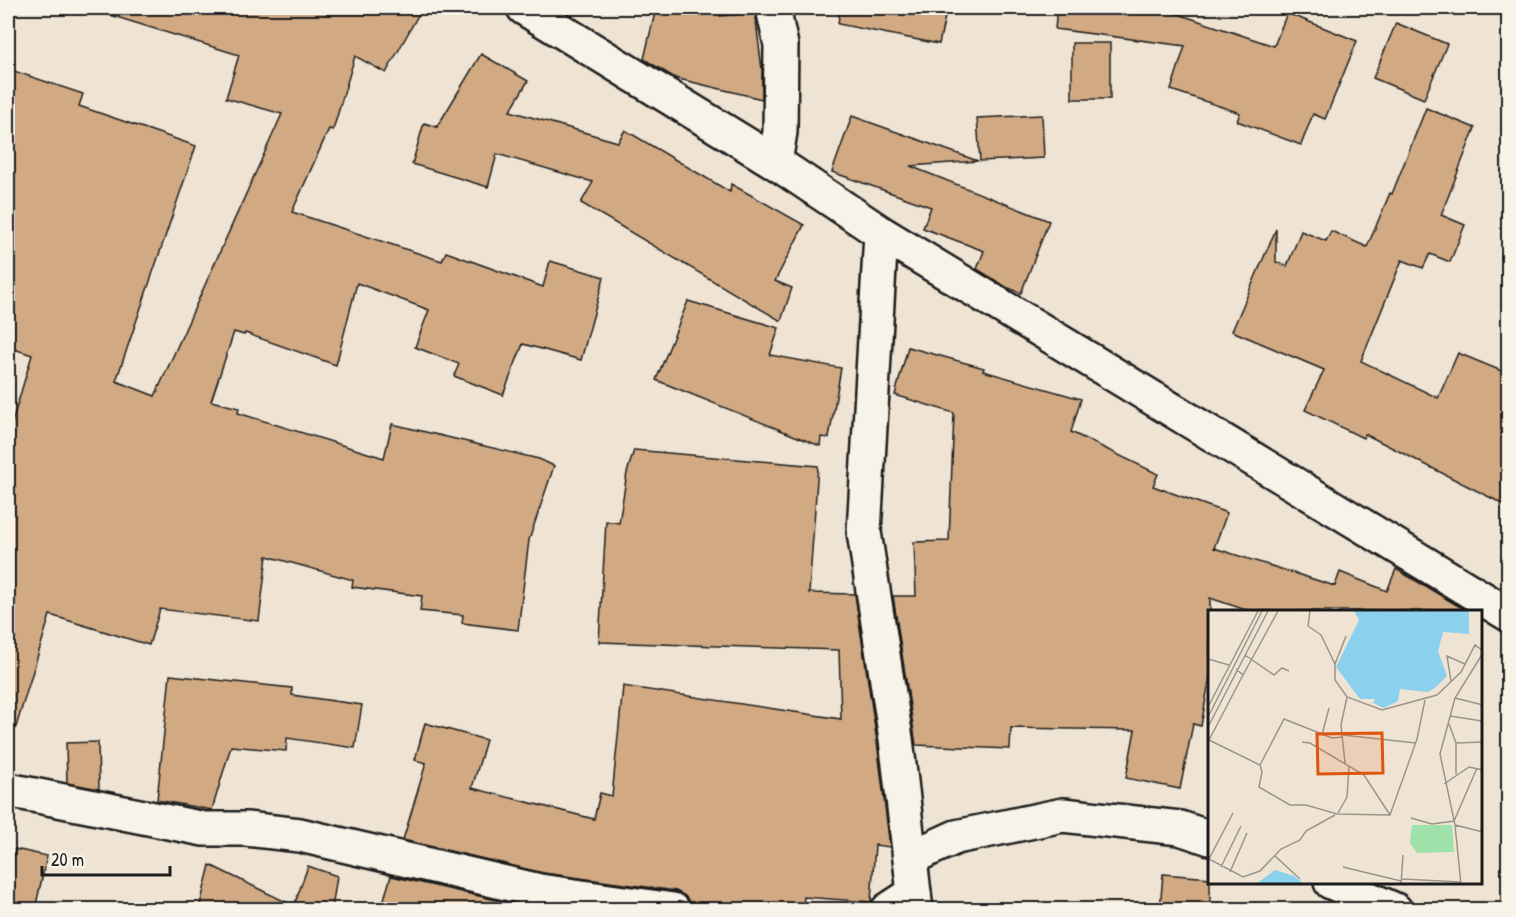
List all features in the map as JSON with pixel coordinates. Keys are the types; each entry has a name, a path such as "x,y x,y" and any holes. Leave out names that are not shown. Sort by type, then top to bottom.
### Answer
{"street":[{"path":"524,8 775,162 881,232 1509,614"},
{"path":"773,8 781,45 780,132 775,162"},
{"path":"881,232 864,532 896,739 910,858 906,904"},
{"path":"8,790 204,829 246,829 300,835 540,891 673,909"},
{"path":"910,858 956,837 1063,815 1180,828 1208,837"},
{"path":"1336,884 1395,909"}],"building":[{"path":"111,8 422,8 386,73 355,56 333,130 329,129 292,212 442,261 446,252 543,287 550,261 604,277 581,360 523,344 503,395 454,376 459,364 415,347 429,310 357,283 336,365 245,333 244,335 234,332 211,401 239,408 238,413 384,458 392,424 539,459 554,466 529,540 518,630 462,623 463,615 420,611 422,596 352,587 353,580 267,556 259,621 160,609 149,645 50,615 16,727 8,726 8,436 32,355 8,347 8,69 83,94 79,106 196,146 116,381 155,396 282,114 226,98 239,55 110,15"},
{"path":"656,8 722,8 720,16 755,13 762,70 762,99 675,78 644,59"},
{"path":"840,8 947,8 939,44 838,24"},
{"path":"1057,8 1176,8 1175,13 1274,46 1287,13 1357,41 1325,119 1313,114 1301,145 1237,121 1240,113 1171,90 1185,46 1055,29"},
{"path":"1396,23 1447,44 1424,99 1373,78"},
{"path":"1072,43 1110,43 1110,99 1072,99"},
{"path":"481,54 528,81 510,111 618,142 625,130 730,192 731,184 804,225 775,281 792,288 781,321 581,203 593,182 497,154 488,187 412,164 424,123 437,127"},
{"path":"1426,108 1475,128 1441,215 1465,225 1450,262 1430,254 1423,268 1402,260 1361,361 1438,398 1458,353 1509,374 1509,507 1365,434 1363,438 1305,410 1324,370 1232,331 1276,229 1276,262 1287,266 1301,231 1326,241 1331,231 1367,247 1390,193 1392,194"},
{"path":"1042,115 1044,158 980,161 977,118"},
{"path":"852,116 978,161 910,166 1049,221 1021,293 1006,287 977,269 984,251 923,228 931,207 832,172"},
{"path":"688,301 779,328 770,355 841,368 829,438 821,437 820,446 656,380"},
{"path":"908,347 1081,399 1071,432 1158,474 1153,486 1227,513 1214,548 1335,586 1340,572 1387,591 1396,569 1465,610 1246,610 1210,598 1208,687 1201,726 1193,724 1180,789 1126,778 1135,730 1011,728 1010,749 916,745 893,596 916,596 914,542 949,541 954,413 895,395"},
{"path":"634,450 818,466 809,593 855,594 890,847 875,845 871,902 804,897 803,909 743,905 742,909 703,909 691,907 685,896 676,891 543,873 403,840 426,763 415,760 425,723 486,740 472,788 594,819 600,793 612,796 623,686 841,719 839,650 599,642 606,521 619,523 627,473"},
{"path":"170,675 292,688 292,695 362,705 355,748 287,738 286,751 231,746 212,810 157,800"},
{"path":"98,742 99,789 67,783 66,743"},
{"path":"15,849 47,856 35,909 8,909 8,887"},
{"path":"210,865 294,906 308,866 337,876 332,909 199,909"},
{"path":"1163,874 1208,878 1210,909 1160,909"},
{"path":"391,876 536,909 381,909"}]}
